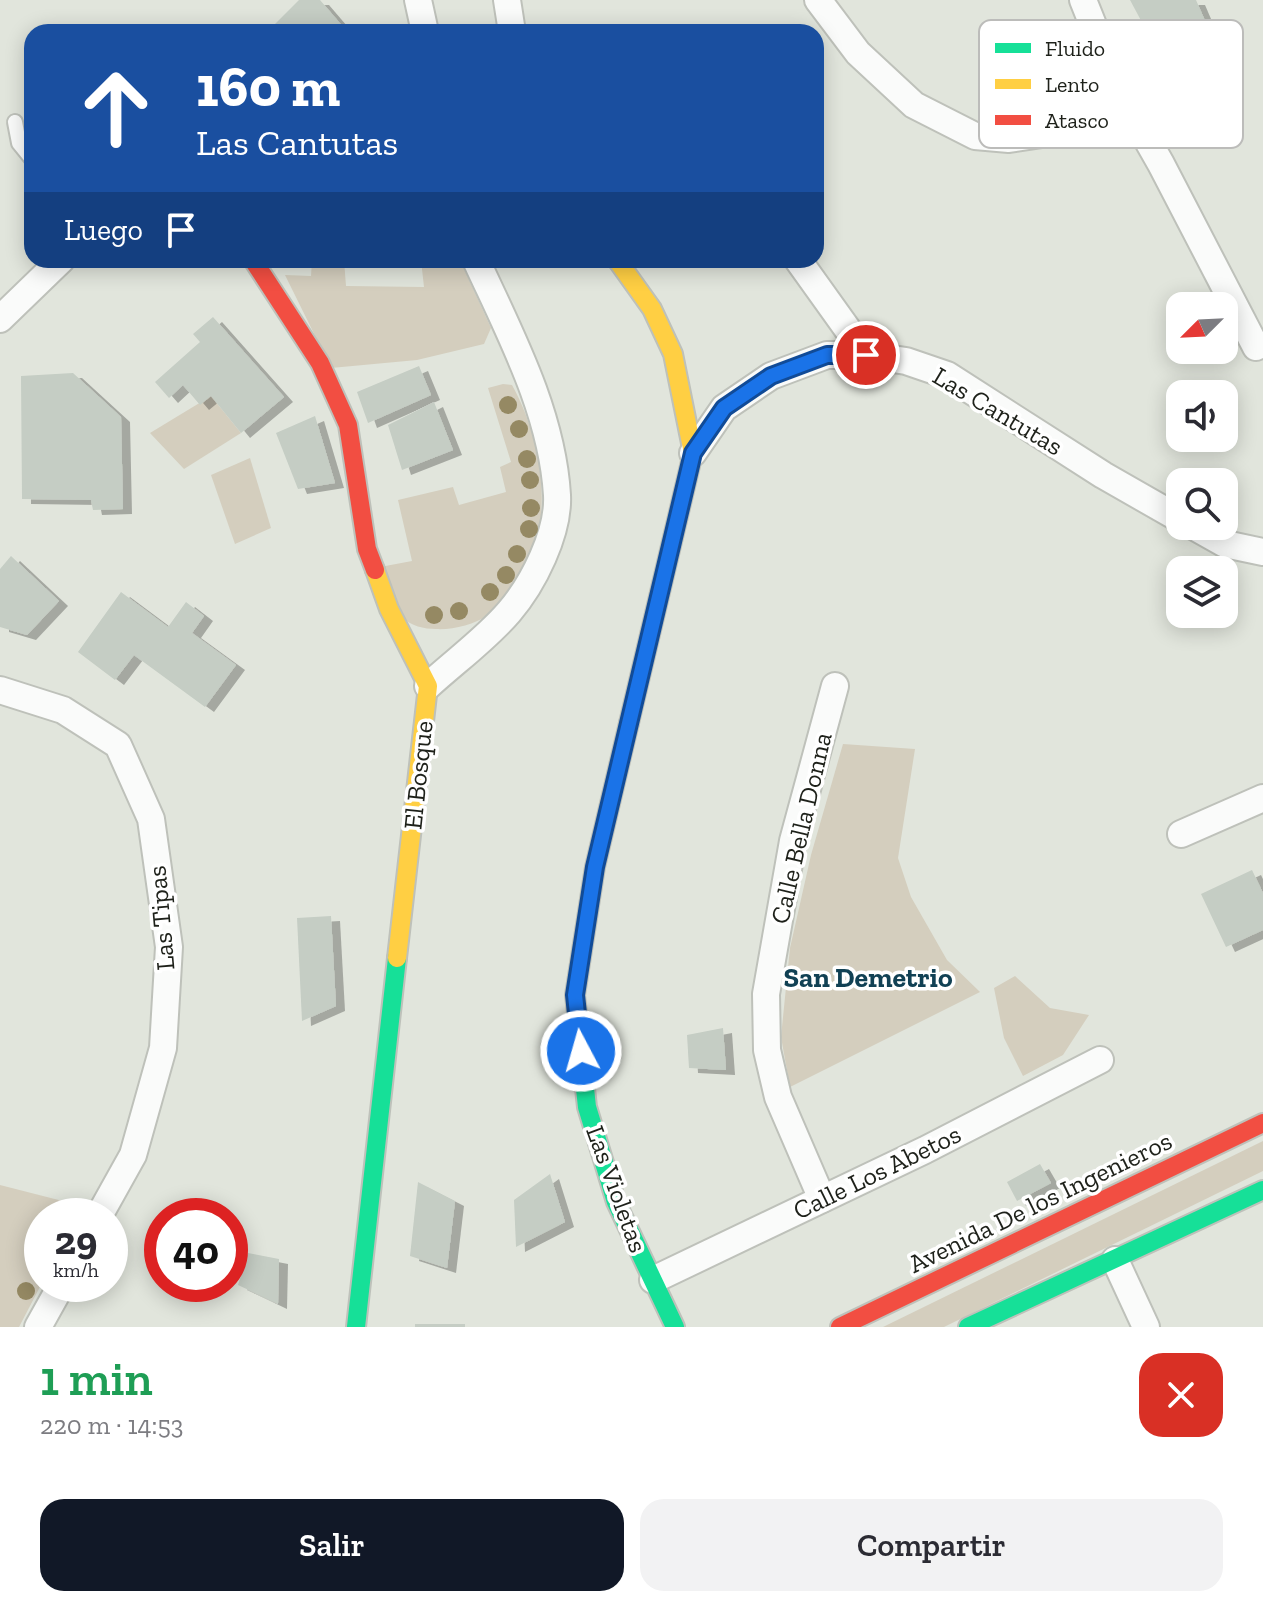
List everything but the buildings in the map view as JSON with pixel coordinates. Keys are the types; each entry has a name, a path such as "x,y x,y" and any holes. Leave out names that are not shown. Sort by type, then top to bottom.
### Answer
{"street":[{"path":"418,0 423,24"},
{"path":"507,0 511,24"},
{"path":"818,0 858,53 914,105 979,136"},
{"path":"1083,0 1091,20"},
{"path":"1152,148 1256,347"},
{"path":"0,319 53,268"},
{"name":"El Bosque","path":"258,268 320,363 348,425 367,549 389,609 428,686 356,1327"},
{"path":"428,686 510,611 547,551 558,498 547,431 515,344 480,268"},
{"name":"Las Violetas","path":"623,268 652,309 673,354 693,453 595,867 575,995 587,1107 616,1202 675,1327"},
{"path":"804,268 866,355"},
{"name":"Las Cantutas","path":"693,453 724,408 771,376 827,355 866,355 906,361 947,375 1103,475 1166,511"},
{"path":"1218,540 1263,552"},
{"name":"Calle Bella Donna","path":"822,1199 778,1097 767,1050 766,994 793,841 835,686"},
{"name":"Las Tipas","path":"0,690 63,710 118,745 151,819 169,947 163,1048 133,1155 109,1198"},
{"path":"1181,834 1263,798"},
{"name":"Calle Los Abetos","path":"653,1280 925,1150 1100,1060"},
{"name":"Avenida De los Ingenieros","path":"840,1327 1263,1123"},
{"path":"968,1327 1263,1190"},
{"path":"1115,1260 1146,1327"},
{"path":"38,1327 52,1302"}],"lane":[{"path":"15,122 19,143 24,149"}],"shaded area":[{"path":"312,268 345,268 346,286 424,287 422,268 464,268 491,328 484,344 417,360 331,368 285,275 311,276"},
{"path":"512,385 526,415 536,448 542,498 535,540 515,584 488,615 456,628 418,626 399,613 380,567 412,561 398,500 453,487 459,505 506,492 500,467 511,462 488,388"},
{"path":"211,396 241,433 184,469 150,433"},
{"path":"250,458 271,528 235,544 211,475"},
{"path":"843,744 915,749 898,858 911,897 947,960 980,992 790,1087 781,1037 790,948 811,855"},
{"path":"1015,976 1050,1008 1089,1015 1063,1055 1023,1076 1004,1038 994,988"},
{"path":"1263,1141 1263,1171 944,1327 883,1327"},
{"path":"0,1185 51,1198 24,1198 24,1302 32,1302 19,1327 0,1327"}],"traffic: fast":[{"path":"629,723 595,867 575,995 587,1107 616,1202 675,1327"},
{"path":"356,1327 397,958"},
{"path":"968,1327 1263,1190"}],"traffic: slow":[{"path":"623,268 652,309 673,354 693,453 629,723"},
{"path":"375,570 389,609 428,686 397,958"}],"traffic: jam":[{"path":"258,268 320,363 348,425 367,549 375,570"},
{"path":"840,1327 1263,1123"}],"district":[{"name":"San Demetrio","path":"868,977"}],"route":[{"path":"581,1051 575,995 595,867 693,453 724,408 771,376 827,355 866,355"}]}
